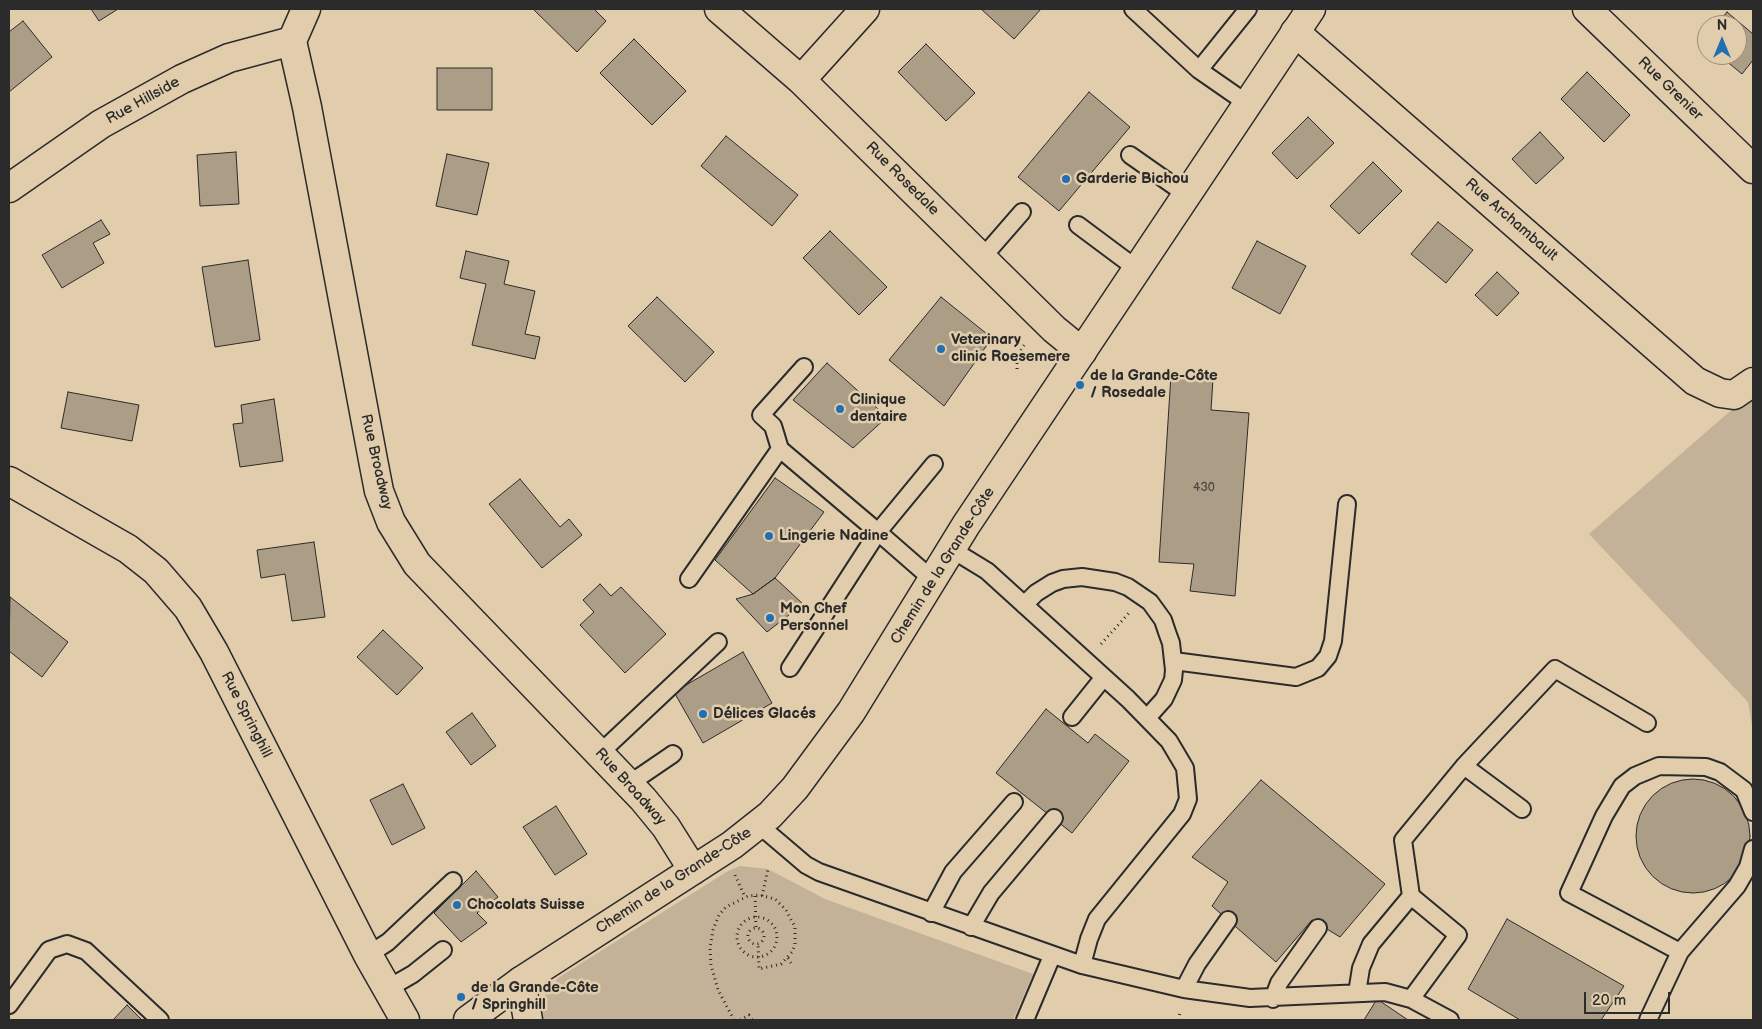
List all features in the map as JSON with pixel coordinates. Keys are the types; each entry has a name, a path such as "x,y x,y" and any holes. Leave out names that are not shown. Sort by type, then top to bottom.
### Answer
{"street":[{"path":"292,41 306,9"},
{"name":"Rue Rosedale","path":"719,9 801,80 1054,329 1082,352"},
{"path":"801,80 865,9"},
{"name":"Chemin de la Grande-Côte","path":"468,1020 522,981 732,846 759,824 795,788 828,746 865,691 951,549 1311,9"},
{"name":"Rue Grenier","path":"1587,9 1753,169"},
{"name":"Rue Archambault","path":"1295,32 1683,371 1707,388 1720,393 1744,389"},
{"name":"Rue Hillside","path":"9,188 107,120 182,78 229,58 292,41"},
{"name":"Rue Broadway","path":"292,41 307,107 379,491 391,522 417,564 629,784 666,827 693,870"},
{"name":"Rue Springhill","path":"9,481 128,550 156,571 181,599 214,652 368,955 405,1020"},
{"path":"522,981 528,1020"}],"lane":[{"path":"1133,9 1199,70 1248,104"},
{"path":"1199,70 1248,9"},
{"path":"1130,155 1187,195"},
{"path":"982,258 1022,212"},
{"path":"1078,225 1137,269"},
{"path":"804,367 761,415 773,426 780,449 933,580"},
{"path":"689,578 780,449"},
{"path":"790,668 878,532 934,464"},
{"path":"1174,662 1296,677 1318,668 1328,656 1333,642 1347,504"},
{"path":"951,549 986,571 1104,677 1169,741 1185,768 1188,789 1186,807 1097,919 1088,939 1082,965"},
{"path":"1024,605 1041,589 1063,579 1091,577 1115,582 1142,596 1157,612 1172,643 1174,662 1173,680 1170,688 1164,699 1147,718"},
{"path":"600,753 718,642"},
{"path":"1411,1000 1458,935 1411,896 1404,840 1464,766 1555,669 1647,724"},
{"path":"1072,717 1104,677"},
{"path":"629,784 673,754"},
{"path":"1464,766 1522,809"},
{"path":"1680,952 1569,893 1604,816 1622,786 1634,776 1659,766 1706,767 1720,772 1744,790 1753,812"},
{"path":"931,913 953,872 1014,802"},
{"path":"971,926 991,893 1054,818"},
{"path":"759,824 800,860 819,872 1052,956 1082,965 1184,989 1231,997 1273,999 1385,992 1411,1000 1450,1020"},
{"path":"1648,1020 1680,952 1737,886 1748,867 1753,850"},
{"path":"368,955 388,942 453,881"},
{"path":"1357,993 1361,968 1371,944 1411,896"},
{"path":"1184,989 1196,964 1228,920"},
{"path":"1273,999 1280,983 1318,928"},
{"path":"9,1005 49,950 67,944 86,951 160,1020"},
{"path":"387,989 413,974 443,950"},
{"path":"1025,1020 1052,956"}],"path":[{"path":"1017,369 1017,356 1031,336"},
{"path":"1114,630 1132,609"},
{"path":"732,868 745,898"},
{"path":"762,896 768,869"},
{"path":"755,896 756,928"},
{"path":"734,1020 716,984 711,965 710,948 713,930 719,915 726,907 745,898 755,896 775,899 782,904 795,928 795,945 788,958 774,966 758,969 758,943"},
{"path":"756,916 770,921 776,928 778,936 775,947 766,955 759,957 744,953 737,940 740,925 748,918 756,916"},
{"path":"756,928 764,934 762,940 758,943 752,943 748,936 750,931 756,928"},
{"path":"788,958 791,963"},
{"path":"740,1020 749,1015 752,1020"}],"shaded area":[{"path":"1753,387 1753,731 1748,702 1589,534 1736,406"},
{"path":"740,866 768,869 825,899 1033,974 1013,1020 540,1020 542,999 558,978 728,871"}],"building":[{"path":"91,9 118,9 99,21"},
{"path":"533,9 594,9 606,21 577,52"},
{"path":"981,9 1041,9 1014,39"},
{"path":"23,21 52,57 9,92 9,32"},
{"path":"1747,29 1753,34 1753,60 1742,74 1731,65 1747,65"},
{"path":"634,39 686,91 652,125 600,73"},
{"path":"926,44 975,93 946,121 898,72"},
{"path":"437,68 492,68 492,110 437,110"},
{"path":"1587,72 1630,115 1604,142 1561,99"},
{"path":"1089,92 1130,127 1059,211 1018,177"},
{"path":"1308,117 1334,143 1297,179 1272,153"},
{"path":"1540,132 1564,158 1536,184 1512,159"},
{"path":"726,136 798,195 772,226 701,166"},
{"path":"236,152 239,204 200,206 197,155"},
{"path":"447,154 489,163 477,215 436,206"},
{"path":"1373,162 1402,191 1359,234 1330,206"},
{"path":"101,220 110,234 93,243 104,263 62,288 42,255"},
{"path":"1438,222 1473,250 1446,283 1411,254"},
{"path":"830,231 887,287 859,315 803,258"},
{"path":"1257,241 1306,266 1280,314 1232,288"},
{"path":"466,251 509,261 504,284 535,291 525,334 540,337 535,359 472,345 486,284 460,278"},
{"path":"248,260 260,340 215,347 202,267"},
{"path":"1497,272 1519,293 1497,316 1475,295"},
{"path":"657,297 714,352 685,382 628,326"},
{"name":"Veterinary clinic Roesemere","path":"941,297 992,338 944,406 889,360"},
{"name":"Clinique dentaire","path":"827,363 887,417 853,448 793,400"},
{"path":"1171,375 1213,379 1211,410 1249,413 1235,596 1190,591 1194,564 1159,562"},
{"path":"68,392 139,405 132,441 61,428"},
{"path":"274,399 283,461 240,467 233,424 243,423 241,405"},
{"name":"Lingerie Nadine","path":"775,478 824,512 775,578 753,594 715,560"},
{"path":"520,479 560,527 569,519 582,535 542,568 489,504"},
{"path":"314,542 325,617 292,621 285,574 261,578 257,550"},
{"name":"Mon Chef Personnel","path":"775,578 803,604 767,632 736,599 753,594"},
{"path":"600,584 611,596 621,587 666,634 625,673 580,625 594,612 583,600"},
{"path":"10,597 68,642 42,677 9,651"},
{"path":"383,630 423,668 397,695 357,657"},
{"path":"743,652 772,703 703,743 674,692"},
{"path":"1046,709 1088,743 1095,734 1129,761 1072,833 996,773"},
{"path":"472,713 496,746 471,765 446,732"},
{"path":"1693,779 1715,783 1733,796 1746,814 1750,836 1746,858 1733,876 1715,889 1693,893 1671,889 1653,876 1640,858 1636,836 1640,814 1653,796 1671,783"},
{"path":"1261,780 1385,884 1340,937 1312,920 1276,962 1212,906 1228,882 1192,857"},
{"path":"403,784 425,828 392,845 370,800"},
{"path":"556,806 587,854 555,875 523,827"},
{"path":"476,871 498,897 477,913 487,923 461,942 434,913"},
{"path":"1507,919 1624,986 1601,1020 1520,1020 1468,989"},
{"path":"1377,999 1408,1020 1364,1020"},
{"path":"127,1005 142,1020 113,1020"}],"place":[{"name":"Garderie Bichou","path":"1066,179"},
{"name":"Veterinary clinic Roesemere","path":"941,349"},
{"name":"de la Grande-Côte / Rosedale","path":"1080,385"},
{"name":"Clinique dentaire","path":"840,409"},
{"name":"Lingerie Nadine","path":"769,536"},
{"name":"Mon Chef Personnel","path":"770,618"},
{"name":"Délices Glacés","path":"703,714"},
{"name":"Chocolats Suisse","path":"457,905"},
{"name":"de la Grande-Côte / Springhill","path":"461,997"}]}
